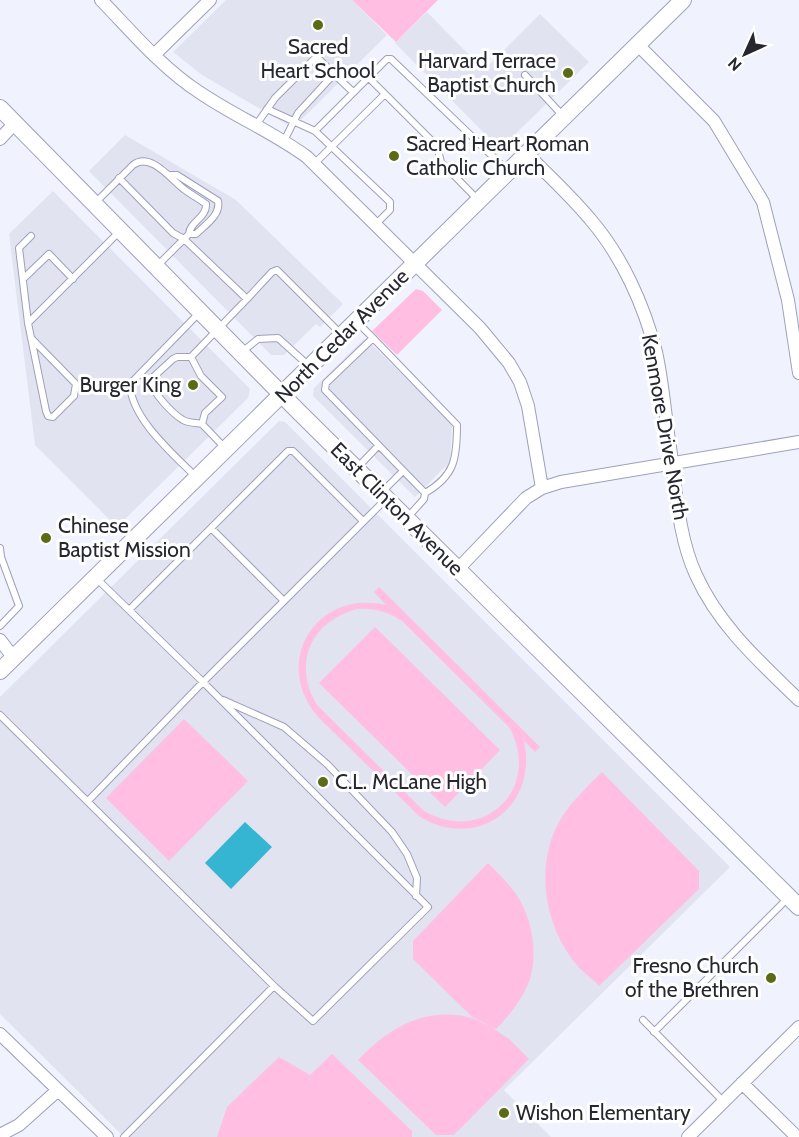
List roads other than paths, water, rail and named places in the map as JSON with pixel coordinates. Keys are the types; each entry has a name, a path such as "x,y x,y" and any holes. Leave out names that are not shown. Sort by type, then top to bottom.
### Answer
{"main road":[{"name":"North Cedar Avenue","path":"0,670 684,0"},
{"name":"East Clinton Avenue","path":"0,108 282,395 794,902"}],"street":[{"path":"101,0 175,75 200,93 284,141 314,164 480,328 509,363 520,382 528,406 542,488"},
{"path":"154,55 210,0"},
{"path":"638,45 714,122 763,202 788,300 799,373"},
{"path":"0,139 15,123"},
{"name":"Kenmore Drive North","path":"527,154 591,219 629,279 656,353 685,541 695,573 707,598 742,644 799,700"},
{"path":"458,569 526,498 542,488 561,482 799,442"},
{"path":"0,640 13,657"},
{"path":"688,1137 799,1027"},
{"path":"0,1034 107,1137"},
{"path":"742,1083 796,1137"},
{"path":"0,1135 20,1125 58,1090"}],"lane":[{"path":"256,125 267,109 317,57 353,92"},
{"path":"315,131 387,58 391,59 509,172"},
{"path":"284,141 298,113 334,74"},
{"path":"525,75 565,117"},
{"path":"368,77 432,141 438,150 441,162 479,201"},
{"path":"314,164 385,94"},
{"path":"267,109 315,131 390,202 390,210 376,224"},
{"path":"94,204 137,162 146,160 171,175 186,191 206,204 205,213 190,229 187,236 156,267"},
{"path":"119,178 173,233 187,236 196,234 217,214 220,207 218,201 177,175 171,175"},
{"path":"28,323 121,231"},
{"path":"31,236 19,248 28,323 46,411 48,416 53,417 75,396 76,384 32,339"},
{"path":"187,236 247,299"},
{"path":"23,279 49,254 73,279"},
{"path":"226,450 202,424 186,422 153,391 151,380 172,359 191,357 276,270 342,336"},
{"path":"197,478 164,444 145,420 131,395 130,384 200,312"},
{"path":"357,321 457,425 456,454 451,470 425,494 424,499 407,519"},
{"path":"241,353 258,339 278,338 310,368"},
{"path":"373,338 326,383 325,390 425,494"},
{"path":"191,357 201,376 222,397 205,413 202,424"},
{"path":"356,468 378,446"},
{"path":"129,610 288,451 293,451 363,521"},
{"path":"88,801 363,521 403,471"},
{"path":"211,528 284,601"},
{"path":"0,549 19,606 0,626"},
{"path":"2,720 88,801 274,986 313,1021 428,907 95,577"},
{"path":"219,698 284,727 327,764 392,832 407,854 417,878 416,896"},
{"path":"654,1032 794,902"},
{"path":"124,1137 274,986"},
{"path":"643,1020 723,1101"}],"water":[{"path":"245,822 272,847 231,889 205,863"}],"place":[{"name":"Sacred Heart School","path":"318,25"},
{"name":"Harvard Terrace Baptist Church","path":"568,73"},
{"name":"Sacred Heart Roman Catholic Church","path":"394,156"},
{"name":"Burger King","path":"193,385"},
{"name":"Chinese Baptist Mission","path":"46,538"},
{"name":"C.L. McLane High","path":"323,782"},
{"name":"Fresno Church of the Brethren","path":"771,978"},
{"name":"Wishon Elementary","path":"504,1113"}]}
